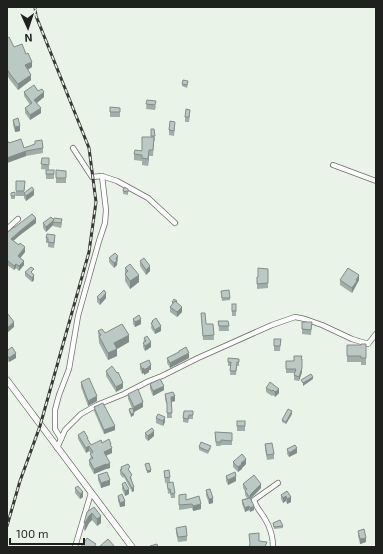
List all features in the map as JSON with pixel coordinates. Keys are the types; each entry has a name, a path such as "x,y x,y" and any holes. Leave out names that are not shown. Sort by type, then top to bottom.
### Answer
{"street":[{"path":"73,148 92,177 102,176 117,181 148,198 175,223"},
{"path":"333,165 376,181"},
{"path":"61,439 55,430 55,410 69,369 78,316 105,223 106,210 102,176"},
{"path":"7,229 18,219"},
{"path":"57,448 65,430 86,411 272,325 295,317 305,319 352,339 368,344 376,334"},
{"path":"7,380 132,547"},
{"path":"273,547 272,536 266,520 256,506 254,500 278,483"},
{"path":"75,547 91,493"}],"building":[{"path":"9,37 14,47 22,44 26,54 28,53 32,62 25,65 31,75 18,84 7,69 7,38"},
{"path":"183,80 188,81 187,85 182,84"},
{"path":"34,85 38,91 42,89 44,92 34,100 41,108 30,115 25,108 32,103 24,92"},
{"path":"147,100 156,101 155,105 146,104"},
{"path":"110,107 120,108 120,112 110,112"},
{"path":"186,109 190,110 189,117 185,117"},
{"path":"18,118 20,126 15,127 13,120"},
{"path":"170,121 175,122 174,131 169,130"},
{"path":"151,129 154,129 155,136 151,136"},
{"path":"142,137 154,137 153,150 149,150 148,159 142,158 142,155 134,154 135,150 142,151"},
{"path":"21,139 24,148 35,144 35,141 42,140 43,148 26,151 7,158 7,142 9,143"},
{"path":"42,158 49,158 49,165 41,164"},
{"path":"46,170 54,170 54,174 46,174"},
{"path":"56,170 66,171 66,178 56,178"},
{"path":"16,181 25,181 24,191 16,191"},
{"path":"32,187 34,190 26,196 24,193"},
{"path":"124,187 128,189 128,192 123,191"},
{"path":"15,192 15,196 11,196 11,193"},
{"path":"32,214 36,218 11,239 19,245 20,243 25,247 18,256 24,261 19,266 16,264 14,266 7,260 7,233"},
{"path":"51,217 54,220 46,227 43,223"},
{"path":"54,218 62,219 61,223 53,222"},
{"path":"47,234 55,235 54,243 48,242 48,238 46,238"},
{"path":"115,253 118,256 116,258 117,261 114,263 109,258"},
{"path":"144,258 150,266 146,270 140,261"},
{"path":"130,264 139,275 130,281 125,274 128,271 125,268"},
{"path":"31,267 34,269 31,272 34,275 32,278 25,272"},
{"path":"258,268 268,269 268,283 257,284"},
{"path":"348,268 359,275 352,288 340,280"},
{"path":"104,290 106,293 100,300 97,297"},
{"path":"229,290 230,298 222,298 221,291"},
{"path":"175,301 182,307 177,312 170,307"},
{"path":"232,304 236,304 236,311 232,311"},
{"path":"201,313 205,313 206,324 213,324 214,335 203,336"},
{"path":"8,314 14,322 7,328 7,315"},
{"path":"139,315 141,319 135,322 133,319"},
{"path":"156,318 161,326 155,330 151,323"},
{"path":"218,321 228,321 229,326 219,326"},
{"path":"302,322 312,322 311,330 302,329"},
{"path":"122,324 129,335 114,343 117,349 108,353 98,331 102,329 105,333"},
{"path":"147,336 151,342 145,346 143,343 146,341 144,338"},
{"path":"274,339 281,339 280,346 274,346"},
{"path":"366,344 366,358 361,358 361,356 347,356 347,345"},
{"path":"12,347 16,353 9,358 7,355 7,348 8,350"},
{"path":"186,347 189,353 170,363 167,358"},
{"path":"294,356 302,356 302,368 299,377 294,375 296,369 286,369 286,361 294,361"},
{"path":"228,358 239,359 239,362 237,362 236,371 230,371 231,362 228,362"},
{"path":"149,360 151,365 144,370 144,368 142,369 140,364"},
{"path":"112,366 117,373 118,372 123,383 116,387 106,371"},
{"path":"311,374 313,377 303,383 301,380"},
{"path":"89,378 97,396 88,401 81,382"},
{"path":"160,379 164,386 153,391 150,384"},
{"path":"270,382 279,389 275,392 266,388"},
{"path":"138,389 143,402 134,407 128,394"},
{"path":"173,392 175,396 171,397 172,413 167,413 165,394"},
{"path":"103,403 115,426 104,430 94,407"},
{"path":"133,408 134,413 131,414 129,409"},
{"path":"288,409 292,411 286,422 282,420"},
{"path":"184,411 193,411 193,415 189,415 188,419 183,418"},
{"path":"158,414 165,417 163,421 156,418"},
{"path":"237,421 245,421 245,426 237,426"},
{"path":"152,428 154,431 148,436 145,433"},
{"path":"84,431 91,445 101,440 102,443 109,439 112,448 104,452 110,463 94,469 89,460 93,458 90,454 93,452 89,446 86,448 78,435"},
{"path":"215,432 232,433 232,441 221,440 221,442 216,442"},
{"path":"201,442 211,446 208,451 199,447"},
{"path":"272,443 274,454 267,455 265,444"},
{"path":"295,445 297,448 289,453 287,449"},
{"path":"242,454 246,459 238,467 233,462"},
{"path":"149,463 151,470 147,471 145,464"},
{"path":"128,464 130,467 128,469 132,475 130,477 134,487 132,488 120,470 122,469 121,467"},
{"path":"169,470 170,477 165,478 164,471"},
{"path":"107,472 110,480 101,483 98,475"},
{"path":"235,472 236,476 228,480 226,476"},
{"path":"254,475 261,484 250,495 254,506 245,508 242,500 250,498 245,491 247,489 243,484"},
{"path":"125,482 129,489 125,491 122,484"},
{"path":"173,482 175,493 171,494 167,483"},
{"path":"78,486 83,492 80,494 75,488"},
{"path":"210,489 213,498 209,499 206,490"},
{"path":"287,491 291,497 287,499 286,496 283,498 281,495"},
{"path":"122,494 125,501 120,503 118,496"},
{"path":"186,494 186,500 199,496 201,504 193,506 192,504 179,505 179,495"},
{"path":"94,507 101,516 97,519 92,513 84,523 87,512"},
{"path":"280,520 283,526 274,527 273,523"},
{"path":"186,526 187,536 178,537 176,528"},
{"path":"364,529 366,538 360,539 358,531"},
{"path":"259,533 259,541 267,542 265,547 249,547 249,534"},
{"path":"87,538 96,544 94,547 81,547"},
{"path":"108,539 115,547 99,547"},
{"path":"157,544 158,547 150,547 150,546"}],"railway":[{"path":"7,526 20,481 40,426 89,252 96,202 89,148 36,16 35,7"}]}
